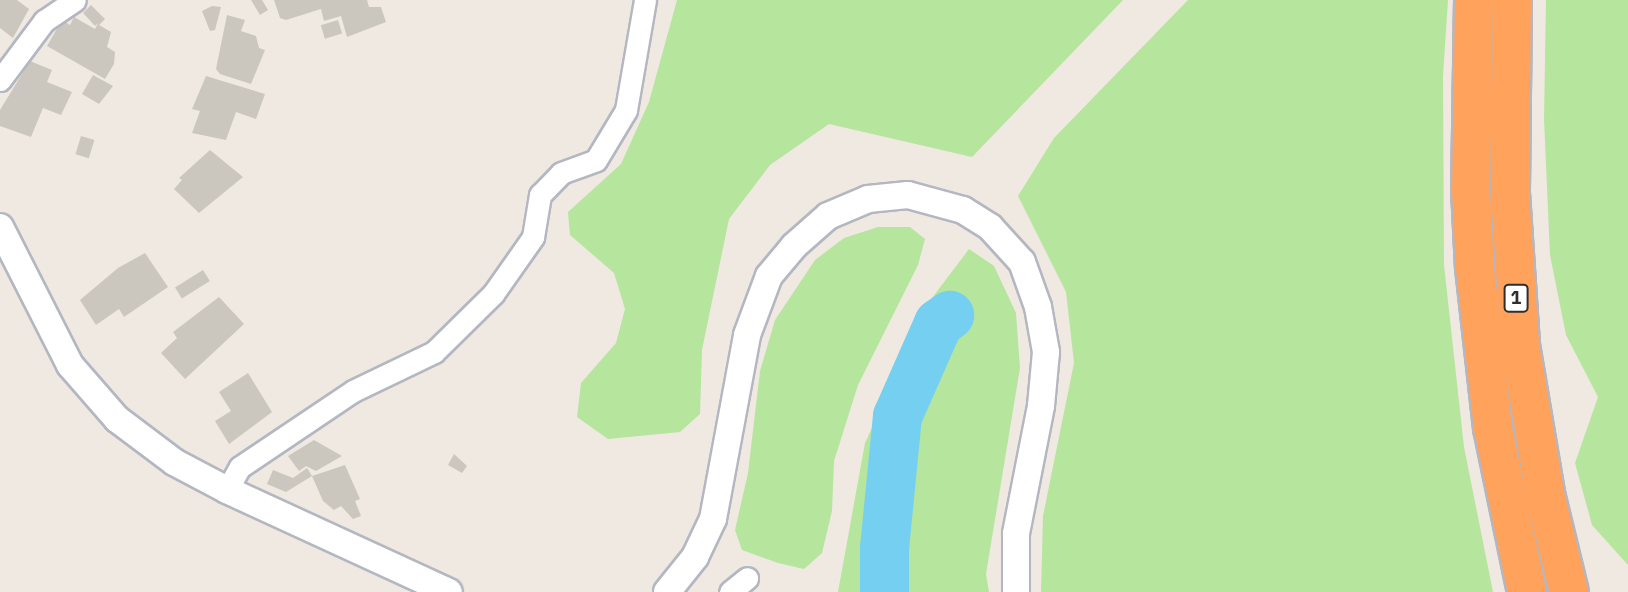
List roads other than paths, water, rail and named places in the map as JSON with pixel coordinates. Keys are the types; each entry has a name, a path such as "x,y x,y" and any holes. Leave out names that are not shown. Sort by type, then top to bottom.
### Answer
{"highway":[{"name":"1","path":"1474,0 1471,190 1475,268 1493,428 1527,592"},
{"name":"1","path":"1512,0 1510,192 1520,345 1546,498 1569,592"}],"street":[{"path":"0,80 44,21 75,0"},
{"path":"227,490 240,467 353,391 434,352 493,293 533,237 540,195 561,173 596,160 626,110 645,0"},
{"path":"667,592 695,557 713,519 747,335 769,276 794,246 828,216 868,199 908,195 936,200 990,227 1021,262 1038,307 1046,352 1041,407 1016,534 1016,592"},
{"path":"0,227 70,365 117,419 174,462 227,490 449,592"},
{"path":"730,592 747,578"}],"waterway":[{"path":"884,592 884,548 897,416 938,323 949,315"}]}
